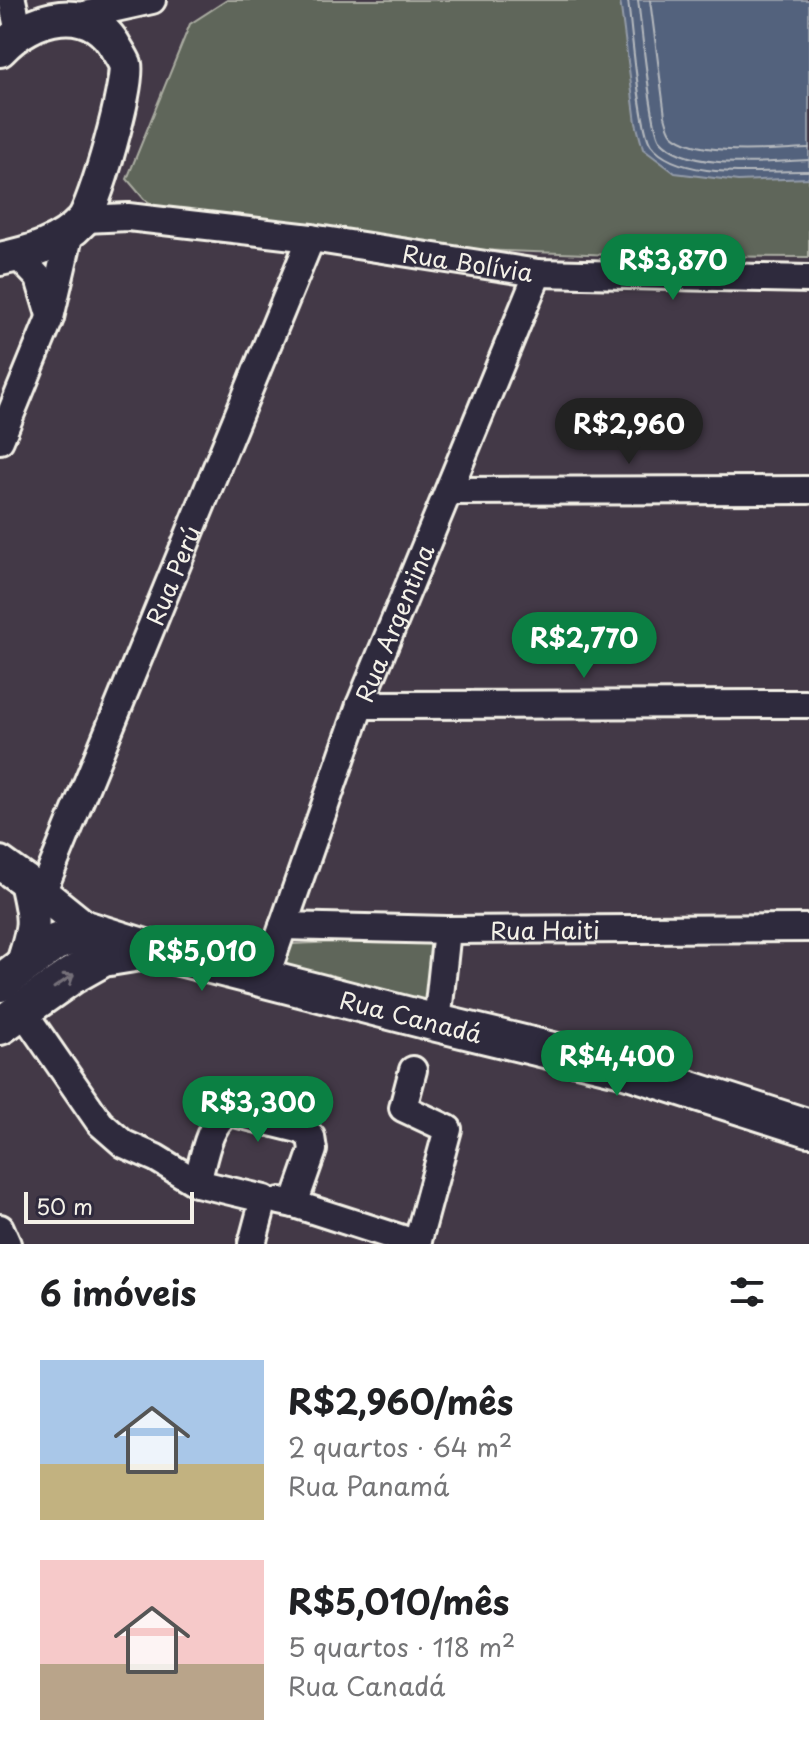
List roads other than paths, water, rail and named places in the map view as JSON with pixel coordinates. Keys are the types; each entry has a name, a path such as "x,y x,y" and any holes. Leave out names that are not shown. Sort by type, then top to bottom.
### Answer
{"main road":[{"name":"Rua Canadá","path":"88,930 152,950 619,1067 809,1128"},
{"path":"11,974 54,943 88,930"},
{"path":"11,1018 71,976 103,958 152,950"}],"street":[{"path":"10,41 12,0"},
{"path":"10,41 36,23 152,0"},
{"path":"0,440 50,318 77,225 100,181 125,82 125,64 112,39 96,22 80,16"},
{"path":"100,181 128,217"},
{"name":"Rua Bolívia","path":"77,225 128,217 311,238 538,273 809,279"},
{"path":"9,257 39,248 77,225"},
{"name":"Rua Perú","path":"34,896 311,238"},
{"path":"9,257 39,278 50,318"},
{"name":"Rua Argentina","path":"265,978 360,705 538,273"},
{"path":"450,491 809,490"},
{"path":"360,705 809,704"},
{"name":"Rua Canadá","path":"0,863 34,896 88,930"},
{"path":"11,974 34,928 34,896"},
{"name":"Rua Haiti","path":"283,926 447,930 809,928"},
{"path":"437,1023 447,930"},
{"path":"11,1018 100,1123 124,1144 156,1158 197,1183 294,1204 417,1244 448,1129 403,1108 413,1070"},
{"path":"197,1183 216,1124 222,1115 230,1112 302,1130 311,1137 313,1150 294,1204"},
{"path":"252,1244 264,1199"},
{"path":"0,1228 7,1244"}],"water":[{"path":"620,0 809,0 809,178 738,181 675,173 643,149 636,123"}]}
